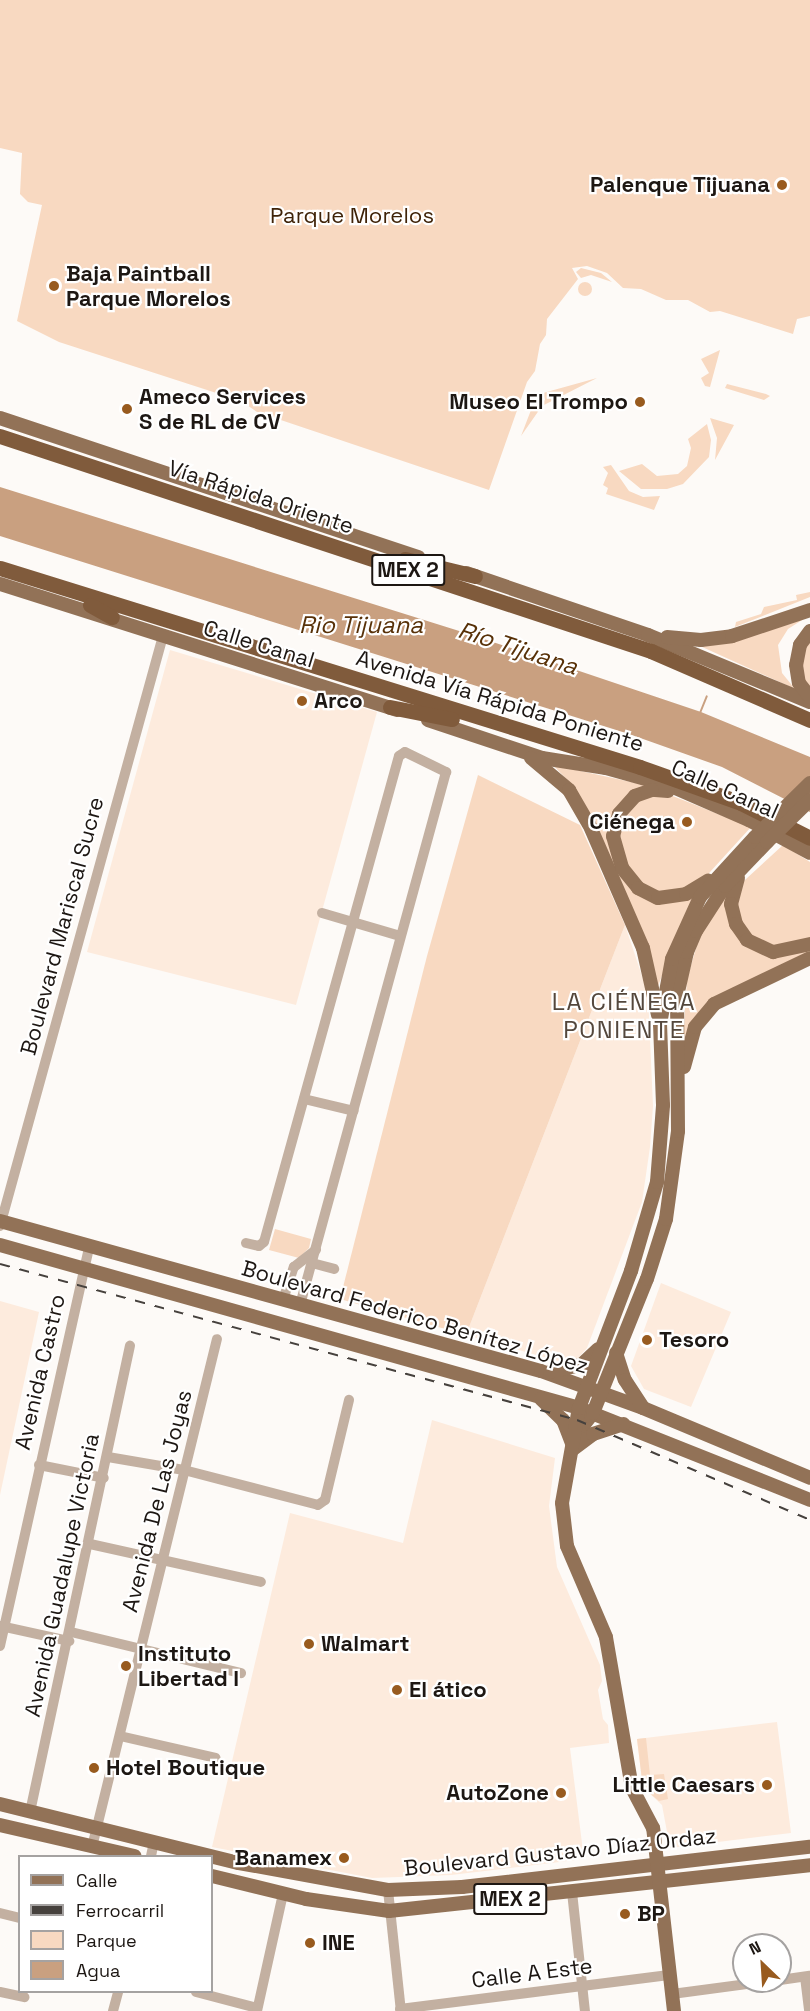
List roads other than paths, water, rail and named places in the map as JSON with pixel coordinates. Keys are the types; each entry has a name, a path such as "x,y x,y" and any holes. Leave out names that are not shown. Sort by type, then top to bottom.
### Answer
{"highway":[{"name":"Vía Rápida Oriente","path":"0,435 651,651 810,720"},
{"path":"270,523 475,576"},
{"name":"Avenida Vía Rápida Poniente","path":"0,568 703,788 810,838"},
{"path":"17,573 31,584 102,609 112,617"},
{"path":"390,707 529,734"}],"main road":[{"path":"0,418 648,635 810,702"},
{"name":"Calle Canal","path":"0,584 112,617 163,636 519,750 646,778 696,797 810,853"},
{"path":"746,632 773,615 810,601"},
{"path":"648,635 701,640 746,632 810,609"},
{"path":"810,631 800,645 796,664 800,683 810,697"},
{"path":"519,750 569,789 589,824 643,948 660,1024 661,1161 631,1271 602,1346 594,1389 573,1443 562,1503 567,1546 606,1637 632,1788 652,1828 674,2011"},
{"path":"594,1389 616,1353 666,1219 676,1160 679,1083 677,996 687,952 707,912 744,867 761,840 810,783"},
{"path":"696,797 664,790 634,796 615,821 616,855 629,879 658,898 686,894 724,869 810,800"},
{"path":"744,867 731,896 732,916 741,933 754,945 773,952 810,944"},
{"path":"660,1024 679,937 700,897 724,869"},
{"path":"679,1083 688,1042 708,1010 726,997 810,958"},
{"name":"Boulevard Federico Benítez López","path":"0,1223 541,1371 643,1408 810,1478"},
{"name":"Boulevard Federico Benítez López","path":"0,1245 586,1410 810,1500"},
{"path":"541,1371 561,1371 582,1365 602,1346"},
{"path":"616,1353 625,1380 643,1408"},
{"path":"535,1394 558,1414 573,1443"},
{"path":"573,1443 592,1434 624,1424"},
{"path":"739,1471 749,1452"},
{"name":"Boulevard Gustavo Díaz Ordaz","path":"0,1804 211,1855"},
{"path":"0,1825 126,1855"},
{"name":"Boulevard Gustavo Díaz Ordaz","path":"213,1855 307,1877 388,1890 462,1887 810,1847"},
{"name":"Boulevard Gustavo Díaz Ordaz","path":"213,1876 283,1894 389,1911 810,1865"}],"street":[{"name":"Boulevard Mariscal Sucre","path":"0,1223 163,636"},
{"path":"246,1243 259,1246 264,1242 399,756 405,752 446,772 300,1305"},
{"path":"322,913 400,936"},
{"path":"304,1100 354,1111"},
{"name":"Avenida Castro","path":"0,1646 2,1626 89,1247"},
{"path":"283,1300 294,1267 316,1250"},
{"path":"312,1263 334,1269"},
{"name":"Avenida De Las Joyas","path":"92,1847 217,1339"},
{"name":"Avenida Guadalupe Victoria","path":"30,1812 90,1544 130,1346"},
{"path":"108,1457 184,1470 318,1505 325,1500 350,1400"},
{"path":"39,1465 104,1478"},
{"path":"90,1544 261,1582"},
{"path":"2,1626 142,1649 241,1673"},
{"path":"120,1736 216,1758"},
{"path":"152,1855 154,1842"},
{"path":"388,1890 400,2010"},
{"path":"572,1892 585,2011"},
{"path":"200,1993 257,2009 283,1894"},
{"path":"0,1913 18,1918"},
{"name":"Calle A Este","path":"400,2010 669,1975"},
{"path":"792,1978 808,1976 809,2011"},
{"path":"672,1994 732,1986"},
{"path":"0,1992 24,1997"},
{"path":"114,2011 118,1993"}],"water":[{"name":"Rio Tijuana","path":"0,487 472,635 701,712 810,757 810,812 722,767 629,734 0,536"}],"waterway":[{"path":"700,713 707,696"}],"railway":[{"path":"0,1264 577,1420 810,1520"}],"place":[{"name":"Palenque Tijuana","path":"782,185"},
{"name":"Baja Paintball Parque Morelos","path":"54,286"},
{"name":"Museo El Trompo","path":"640,402"},
{"name":"Ameco Services S de RL de CV","path":"127,409"},
{"name":"Arco","path":"302,701"},
{"name":"Ciénega","path":"687,822"},
{"name":"Tesoro","path":"647,1340"},
{"name":"Walmart","path":"309,1644"},
{"name":"Instituto Libertad I","path":"126,1666"},
{"name":"El ático","path":"397,1690"},
{"name":"Hotel Boutique","path":"94,1768"},
{"name":"Little Caesars","path":"767,1785"},
{"name":"AutoZone","path":"561,1793"},
{"name":"Banamex","path":"344,1858"},
{"name":"BP","path":"625,1914"},
{"name":"INE","path":"310,1943"}],"district":[{"name":"LA CIÉNEGA PONIENTE","path":"624,1016"}],"park label":[{"name":"Parque Morelos","path":"352,216"}],"water label":[{"name":"Río Tijuana","path":"518,648"}]}
